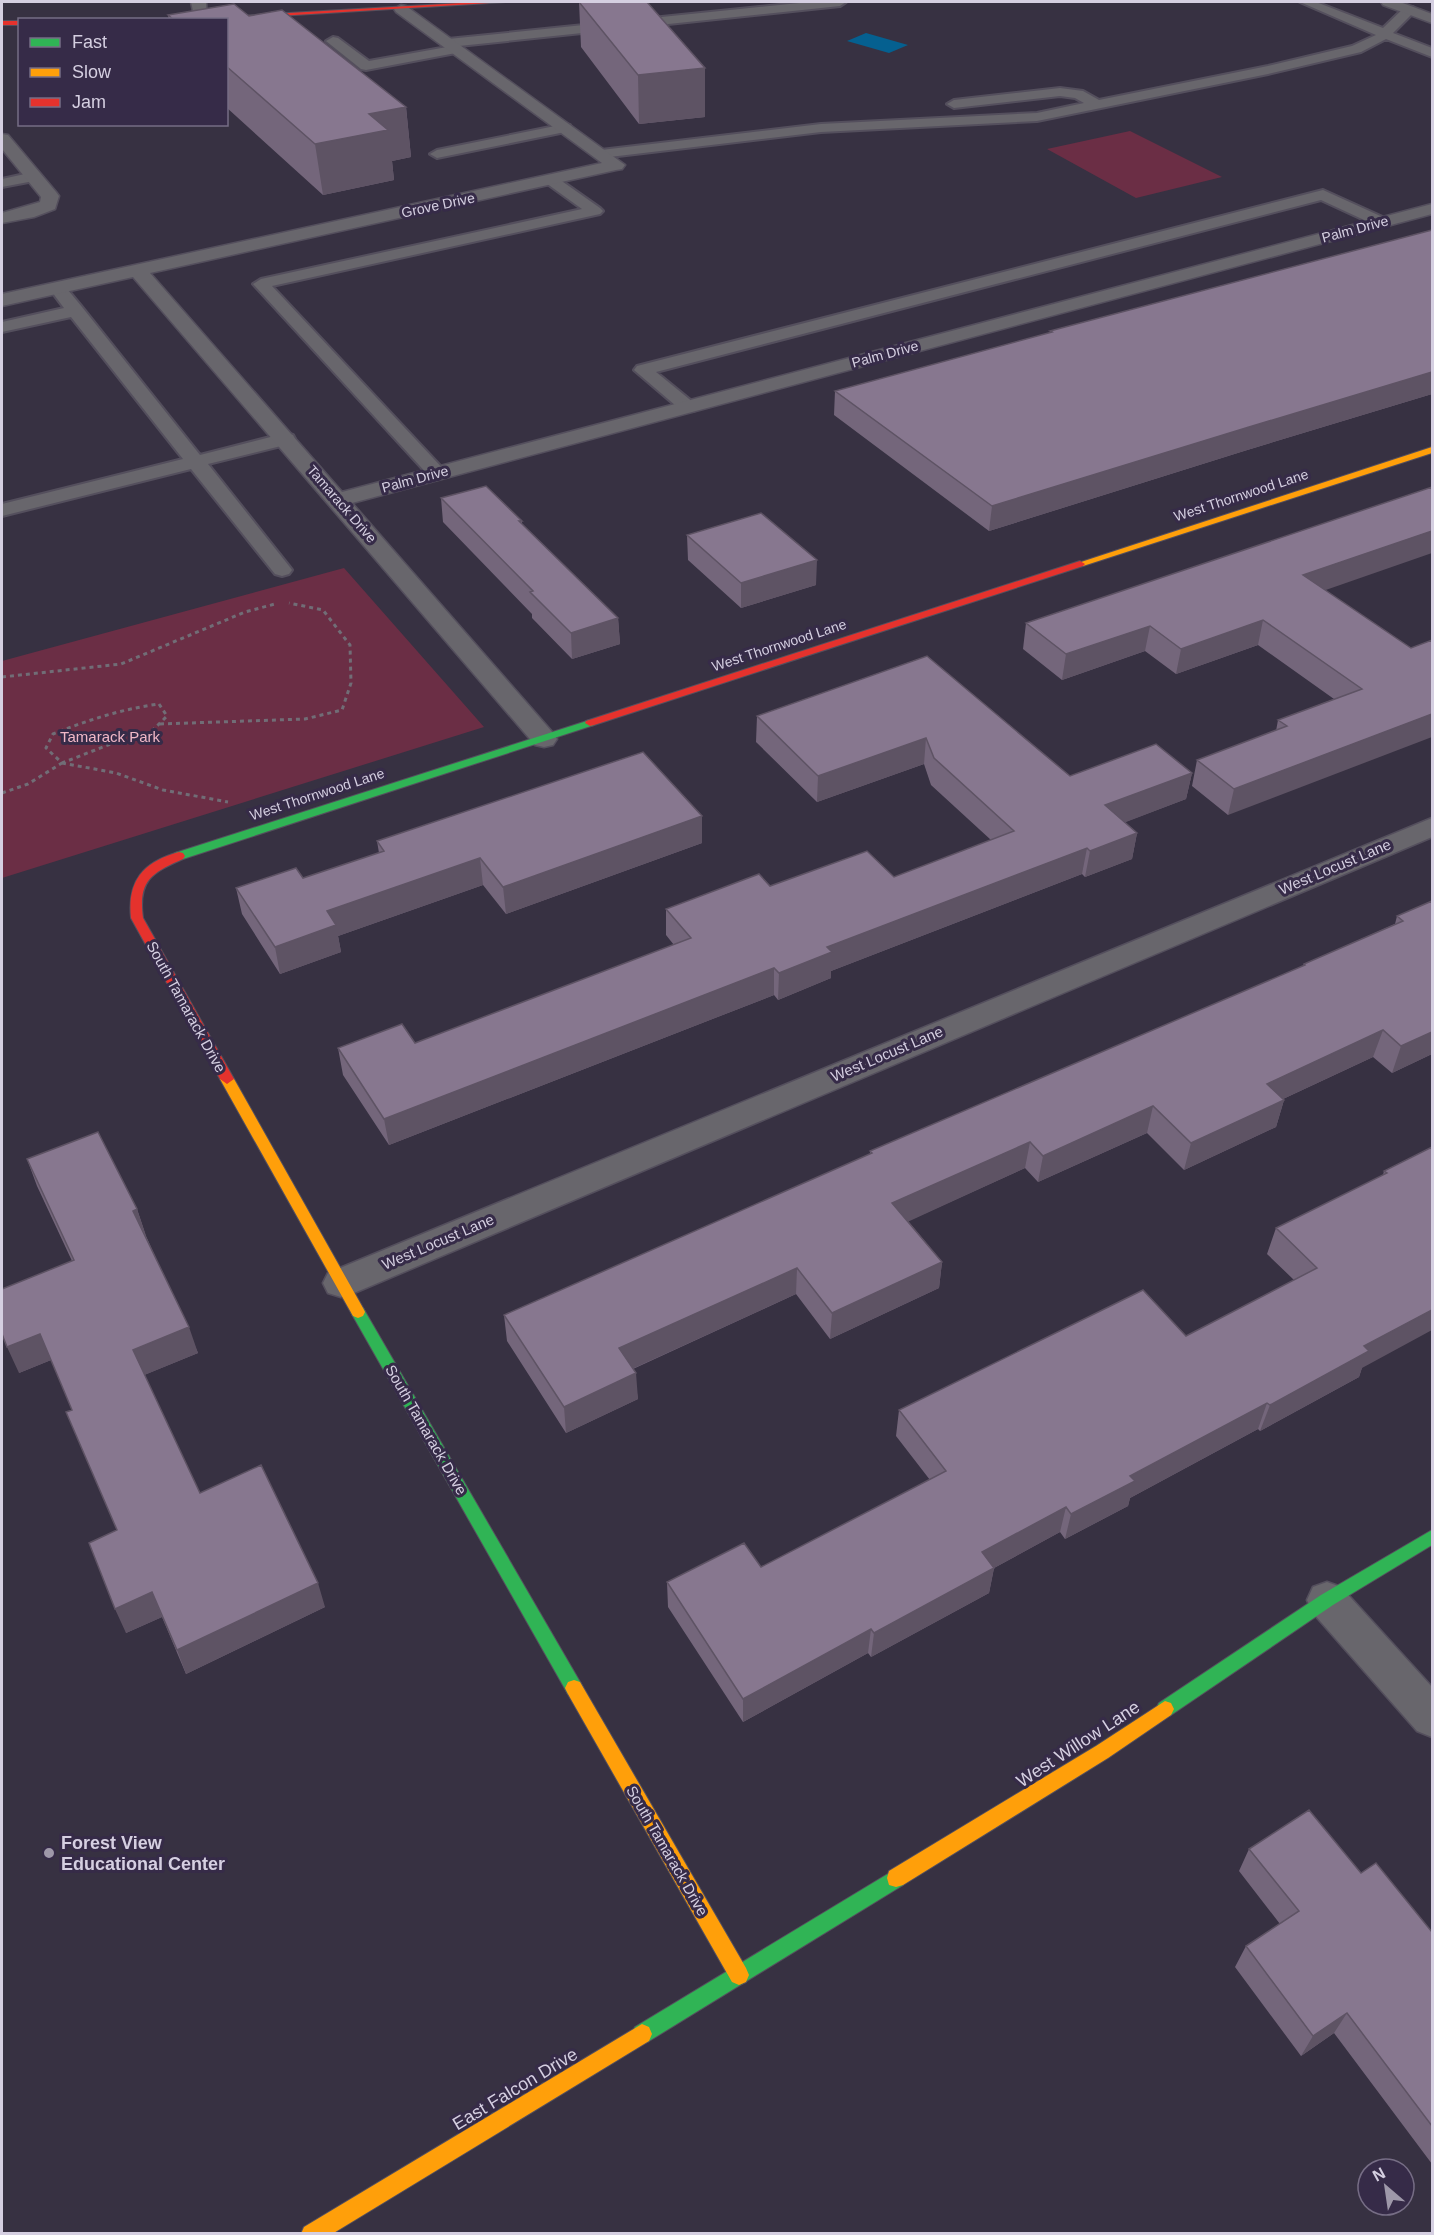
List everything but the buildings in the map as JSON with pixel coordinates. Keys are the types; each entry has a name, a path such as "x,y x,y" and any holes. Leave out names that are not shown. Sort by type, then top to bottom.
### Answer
{"street":[{"path":"198,2 201,18 503,2"},
{"path":"1388,2 1432,19"},
{"path":"401,9 601,154"},
{"path":"2,23 18,23"},
{"path":"2,139 50,196 49,205 28,213 2,218"},
{"name":"Grove Drive","path":"2,300 616,165 601,154"},
{"name":"Palm Drive","path":"338,500 1432,209"},
{"name":"Tamarack Drive","path":"138,271 544,738"},
{"name":"West Thornwood Lane","path":"139,878 155,867 207,847 1432,450"},
{"name":"West Locust Lane","path":"341,1283 1432,827"},
{"name":"South Tamarack Drive","path":"139,878 132,903 137,918 341,1283 739,1976"},
{"name":"West Willow Lane","path":"739,1976 1102,1752 1327,1599 1432,1537"},
{"path":"1327,1599 1432,1717"},
{"name":"East Falcon Drive","path":"311,2234 739,1976"}],"lane":[{"path":"333,41 366,66 452,46 840,2"},
{"path":"1306,2 1432,53"},
{"path":"601,154 821,129 1037,117 1325,58 1379,39 1409,10"},
{"path":"951,121 941,111 949,105 1050,93 1078,94 1097,104"},
{"path":"437,154 565,128"},
{"path":"2,183 34,177"},
{"path":"436,473 261,284 596,211 551,180"},
{"path":"688,407 643,370 1323,195 1382,222"},
{"path":"57,288 282,570"},
{"path":"2,327 76,311"},
{"path":"2,510 286,439"}],"path":[{"path":"2,677 120,664 234,616 282,602 323,610 350,645 351,683 342,710 305,719 160,724"},
{"path":"2,793 28,784 62,763 108,745 150,733 166,716 159,704 134,707 95,717 53,734 46,748 62,763 116,773 162,790 207,797 236,805"}],"green space":[{"path":"1130,131 1222,177 1136,198 1047,149"},
{"name":"Tamarack Park","path":"344,568 484,727 2,878 2,661"}],"water":[{"path":"866,33 908,45 889,53 847,41"}],"traffic: fast":[{"path":"179,856 590,723"},
{"path":"358,1312 574,1688"},
{"path":"1165,1709 1327,1600 1432,1537"},
{"path":"642,2034 896,1878"}],"traffic: slow":[{"path":"1080,564 1432,450"},
{"path":"227,1079 358,1312"},
{"path":"574,1688 739,1975"},
{"path":"896,1878 1102,1752 1165,1709"},
{"path":"311,2234 642,2034"}],"traffic: jam":[{"path":"208,18 503,2"},
{"path":"2,23 18,23"},
{"path":"590,723 1080,564"},
{"path":"179,856 158,866 143,878 136,894 137,918 227,1079"}],"place":[{"name":"Forest View Educational Center","path":"49,1853"}]}
